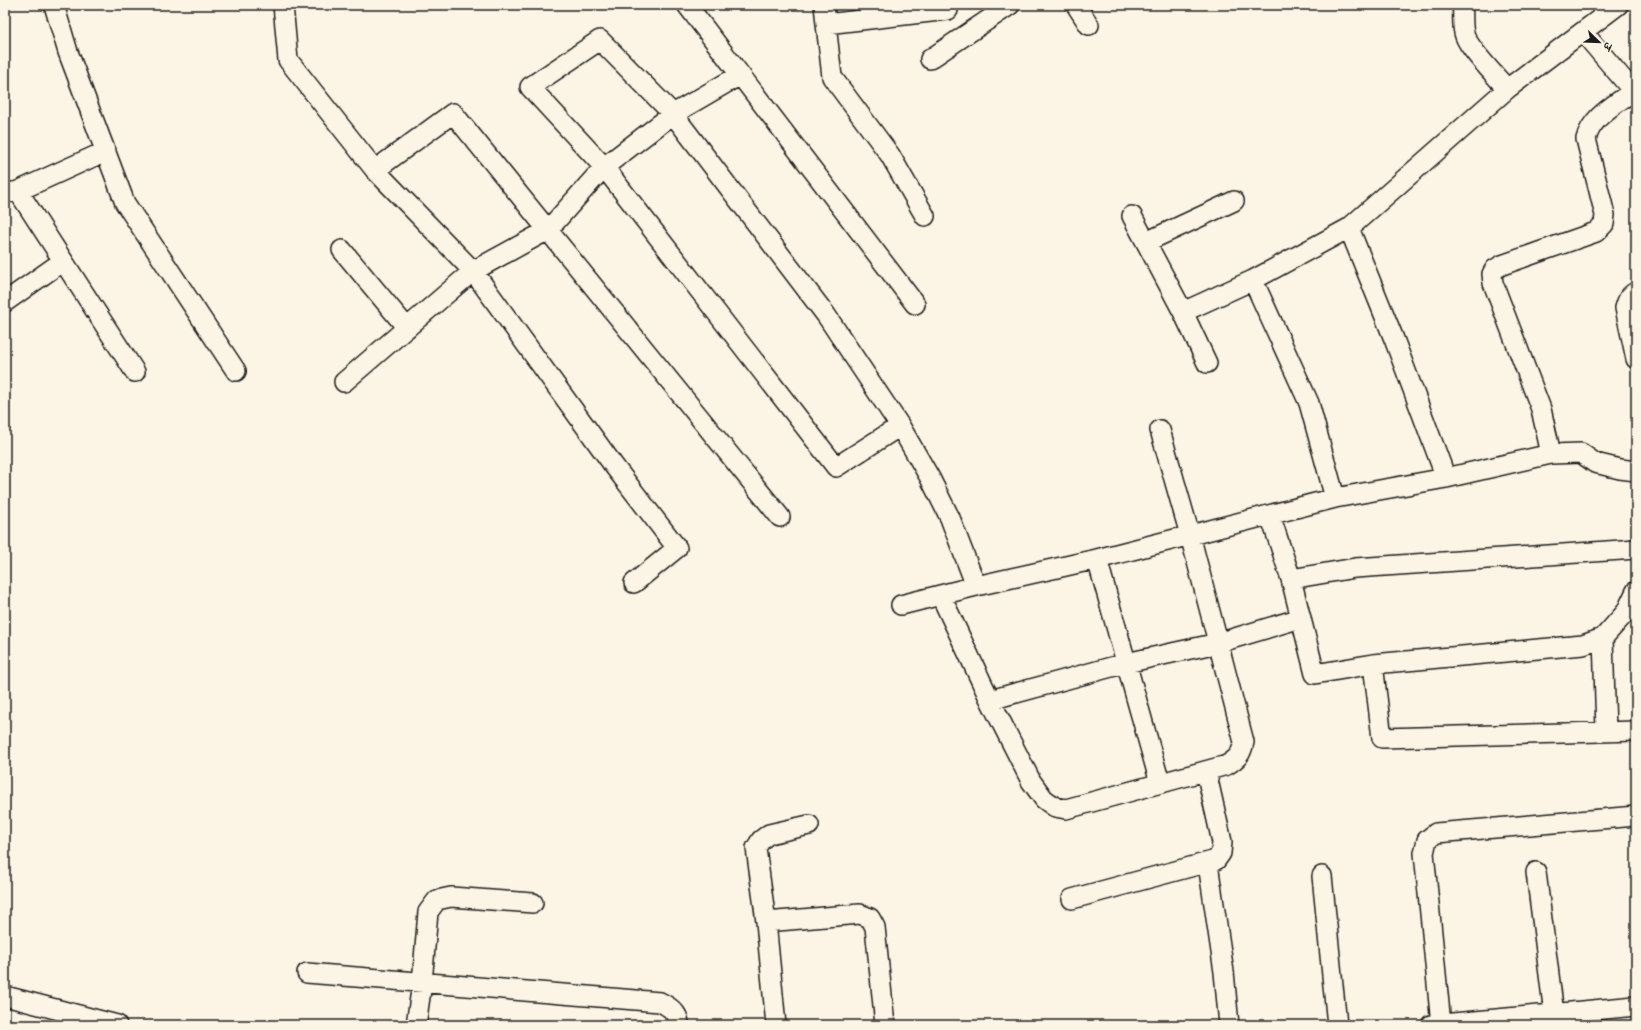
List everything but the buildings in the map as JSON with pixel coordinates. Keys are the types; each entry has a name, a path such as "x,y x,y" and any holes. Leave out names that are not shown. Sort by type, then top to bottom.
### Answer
{"street":[{"path":"54,5 68,52 125,203 236,371"},
{"path":"283,5 288,60 376,170 474,271 614,466 677,548 634,583"},
{"path":"687,5 915,304"},
{"path":"824,5 832,77 890,155 925,216"},
{"path":"930,59 1010,5"},
{"path":"1076,5 1089,25"},
{"path":"1462,5 1465,36 1471,46 1507,89"},
{"path":"1183,312 1253,280 1349,228 1507,89 1618,5"},
{"path":"826,24 948,10"},
{"path":"1551,454 1541,409 1493,283 1492,274 1495,269 1502,265 1596,232 1604,224 1605,215 1586,139 1589,128 1595,120 1634,94 1582,32"},
{"path":"900,426 836,467 604,167 530,88 600,40 673,114 826,315 900,426 930,478 950,518 976,586"},
{"path":"344,382 474,271 548,230 604,167 673,114 740,75"},
{"path":"376,170 453,113 780,517"},
{"path":"106,150 11,192 63,261 135,372"},
{"path":"1146,242 1234,200"},
{"path":"1132,216 1183,312 1206,363"},
{"path":"1349,228 1394,339 1446,478"},
{"path":"342,250 407,328"},
{"path":"5,302 63,261"},
{"path":"1253,280 1309,403 1335,498"},
{"path":"1636,292 1627,301 1625,308 1636,359"},
{"path":"941,596 990,700 1031,781 1044,799 1055,807 1066,809 1227,765 1235,760 1242,752 1244,742 1190,535 1160,430"},
{"path":"901,605 976,586 1097,559 1335,498 1446,478 1551,454 1581,453 1595,463 1636,471"},
{"path":"1270,515 1291,579 1316,674 1373,664 1583,645 1603,638 1626,612 1636,591"},
{"path":"1291,579 1355,568 1636,549"},
{"path":"1097,559 1160,783"},
{"path":"990,700 1126,663 1218,643 1301,618"},
{"path":"1603,638 1606,731"},
{"path":"1373,664 1382,738 1636,731"},
{"path":"1072,899 1208,864 1216,860 1221,853 1222,842 1206,771"},
{"path":"1636,816 1436,833 1427,840 1424,853 1436,1024 1636,1006"},
{"path":"776,1025 766,922 756,848 761,840 769,834 809,825"},
{"path":"1208,864 1224,972 1229,1025"},
{"path":"1536,872 1554,1014"},
{"path":"1322,876 1337,1025"},
{"path":"416,1025 422,983 428,912 437,900 451,897 533,903"},
{"path":"766,922 860,914 870,918 875,926 884,1025"},
{"path":"307,973 660,1002 671,1008 679,1018 679,1025"},
{"path":"5,996 117,1025"}]}
